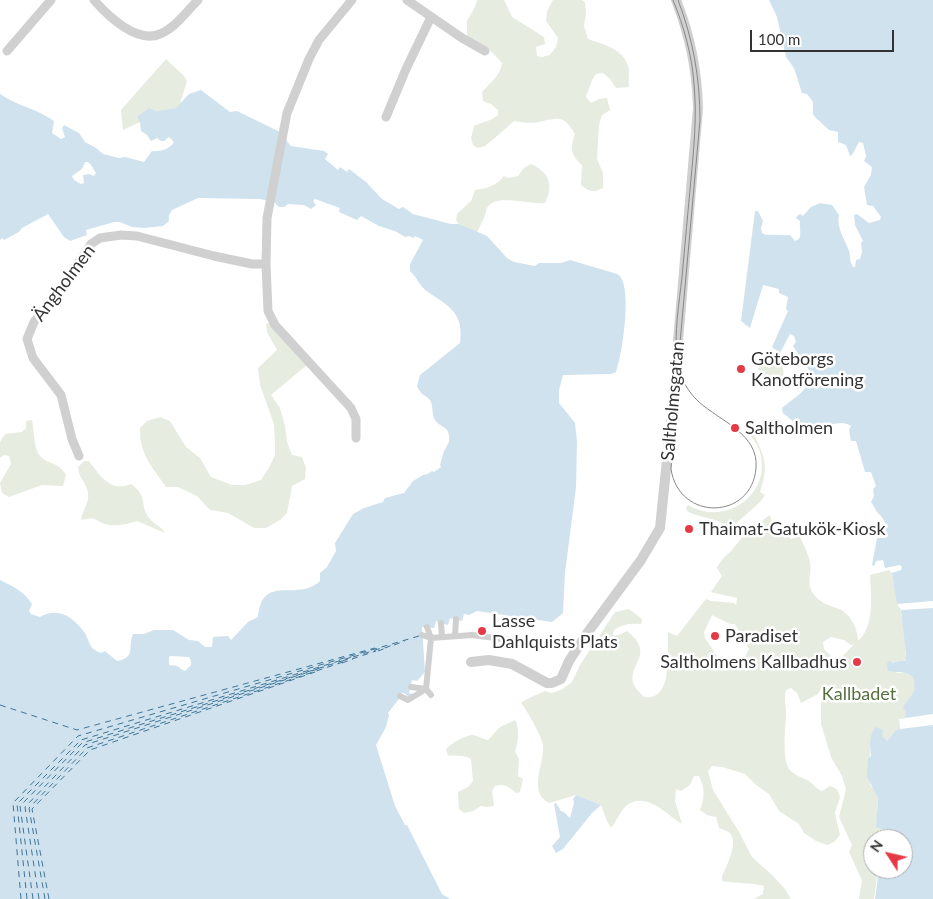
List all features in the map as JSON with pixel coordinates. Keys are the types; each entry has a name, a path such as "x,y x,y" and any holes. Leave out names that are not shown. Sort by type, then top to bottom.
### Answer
{"street":[{"path":"7,51 52,0"},
{"path":"94,0 110,17 138,34 147,37 159,35 170,28 198,0"},
{"path":"352,0 318,40 287,113 267,218 266,264 268,311 274,325 351,408 356,419 356,438"},
{"path":"407,0 484,51"},
{"name":"Saltholmsgatan","path":"471,662 489,660 512,664 547,683 561,679 574,653 646,552 660,528 674,393 698,108 692,51 676,0"},
{"path":"386,117 431,16"},
{"name":"Ängholmen","path":"80,456 72,439 61,395 33,358 27,339 34,322 91,244 100,238 128,235 242,262 266,264"},
{"path":"455,636 456,619"},
{"path":"441,623 442,637"},
{"path":"427,627 431,638 426,657 429,692"},
{"path":"422,635 431,638 472,635 518,641"},
{"path":"411,687 429,692"},
{"path":"400,696 408,700 429,692"}],"green space":[{"path":"477,0 504,0 512,17 544,37 545,44 536,47 537,56 542,57 550,55 556,47 558,38 546,21 547,11 553,0 582,0 585,2 584,26 588,39 612,48 622,55 629,68 629,87 616,88 603,73 596,74 586,97 591,103 607,98 610,110 602,115 599,125 597,159 603,173 603,188 592,191 581,185 582,165 575,158 572,151 575,134 567,123 560,119 532,123 514,121 485,146 478,148 473,145 471,138 474,126 498,115 498,110 491,104 483,101 482,92 497,75 502,63 490,50 467,36 467,21"},
{"path":"166,59 187,81 179,107 156,111 140,122 123,130 121,110"},
{"path":"531,164 542,171 548,180 549,190 545,203 498,201 486,209 486,214 477,233 459,224 456,220 457,214 471,201 475,190 491,186 504,176 508,178 518,176 524,168"},
{"path":"269,323 307,365 271,395 280,408 287,442 292,455 302,457 306,468 305,479 292,486 287,513 280,520 266,528 254,528 228,513 210,510 197,496 178,487 166,487 151,466 144,452 140,428 147,421 160,417 170,421 186,447 200,458 211,477 232,485 245,485 261,480 275,455 274,424 260,385 258,368 277,350 267,332 266,324"},
{"path":"766,355 780,364 784,371 779,387 758,369 758,364"},
{"path":"32,420 38,453 46,461 60,467 66,475 63,486 42,485 9,497 2,493 0,483 11,464 9,456 4,455 0,458 0,442 5,434 22,432 26,428 26,421"},
{"path":"748,432 753,433 763,455 765,468 760,492 765,495 760,502 730,529 720,522 687,511 688,505 702,511 717,512 730,509 742,503 752,493 759,482 762,468 759,449"},
{"path":"84,461 89,461 102,477 112,485 124,486 131,484 137,489 147,514 165,533 137,521 113,525 92,519 81,520 88,497 87,489 78,471 78,467"},
{"name":"Kallbadet","path":"770,515 775,534 788,536 791,539 800,537 810,563 810,587 812,591 820,601 847,614 855,627 858,641 863,635 870,619 870,575 889,570 892,573 902,618 906,654 904,663 899,661 892,663 897,673 907,673 914,677 916,685 913,693 933,725 896,730 887,741 882,738 882,734 870,739 870,785 878,798 877,808 883,829 863,829 863,879 877,879 874,899 859,899 862,880 849,852 852,845 839,817 846,789 842,776 831,757 821,724 821,689 818,694 801,703 797,693 791,688 786,690 785,752 787,766 795,774 822,791 830,786 837,789 840,797 835,813 840,835 834,842 827,845 816,841 804,833 799,824 779,811 769,794 745,774 712,766 708,771 713,790 752,857 773,876 791,899 754,899 763,894 764,886 722,881 732,849 732,838 730,833 719,828 716,817 707,815 700,810 704,793 699,776 694,776 690,785 681,791 676,789 675,801 682,824 649,802 634,801 627,805 611,828 601,805 576,795 549,803 539,791 538,776 543,745 534,724 521,703 545,691 551,693 561,690 572,682 580,665 615,612 629,609 642,619 641,624 621,626 614,630 613,635 619,635 627,631 636,639 640,647 639,659 633,678 637,690 644,697 654,696 660,692 665,684 667,674 668,632 677,636 706,599 734,603 736,605 737,598 711,592 722,576 717,568 743,536 755,529 761,529 763,520","holes":["712,615 730,624 735,624 749,649 741,664 731,668 723,665 705,638 704,632","831,637 844,640 851,645 854,644 844,655 830,665 833,658 824,649 823,642"]},
{"path":"515,720 518,731 515,752 519,759 518,776 523,779 520,792 516,793 504,785 495,786 492,791 494,806 481,806 473,811 464,813 459,809 458,792 468,787 473,781 471,759 448,755 446,750 453,743 469,736 474,735 488,740 500,727"}],"water":[{"path":"769,0 933,0 933,899 875,899 878,879 913,879 913,829 883,829 876,827 878,798 867,777 868,759 871,756 871,737 876,727 883,730 882,736 887,741 896,730 900,729 899,719 905,718 906,712 903,707 913,693 915,686 913,677 907,673 888,671 887,663 890,661 892,663 905,661 906,652 901,611 897,604 892,573 901,570 902,567 900,565 885,568 883,560 876,561 874,566 872,565 877,538 884,538 886,528 884,520 871,502 874,496 873,489 876,486 871,472 865,472 856,441 851,441 849,430 851,426 839,423 818,428 801,428 783,413 782,408 804,390 811,373 793,346 796,342 794,336 790,334 780,353 772,347 788,311 786,309 788,297 779,293 779,289 763,285 750,328 741,321 755,211 758,211 763,221 762,233 766,235 790,235 795,241 799,239 800,235 800,221 796,218 797,216 800,214 803,216 811,207 820,203 832,205 839,215 840,229 853,267 855,267 856,260 860,259 862,252 861,243 863,241 855,225 854,215 857,214 869,223 880,220 881,217 873,206 867,205 864,187 871,175 872,167 864,161 866,156 863,143 859,142 850,156 846,145 838,142 838,132 829,130 815,117 813,114 813,102 807,94 802,93 794,68 786,57 777,17"},
{"path":"201,90 230,112 237,111 278,131 291,146 324,151 328,154 325,159 338,170 340,167 347,172 349,169 366,182 382,199 399,209 403,207 413,214 451,224 459,224 487,236 507,258 514,262 535,266 539,263 561,263 570,260 617,274 622,280 625,290 625,320 616,372 611,374 563,375 559,390 559,403 575,423 577,441 576,487 565,573 563,613 552,622 477,611 469,615 464,614 462,621 450,618 448,625 436,621 434,628 422,627 425,672 417,681 412,680 409,693 413,694 409,697 404,693 400,693 399,699 388,713 386,727 376,745 395,806 405,825 407,825 442,894 450,899 0,899 0,580 18,589 25,596 32,604 29,611 31,614 40,617 59,613 70,618 84,632 93,649 101,653 105,651 117,661 127,657 129,654 133,634 144,634 154,630 173,630 189,640 198,641 205,647 212,647 213,637 228,636 231,640 248,622 258,617 261,603 266,595 282,590 301,590 311,587 320,581 320,573 327,567 336,551 335,543 353,514 383,502 385,498 404,493 413,481 441,467 444,451 449,442 447,430 437,423 434,418 430,400 422,394 417,386 420,375 460,343 460,324 454,312 425,290 410,271 410,264 423,240 415,236 413,238 405,237 361,216 357,220 339,212 340,208 315,199 313,201 316,205 311,209 304,205 288,204 284,207 279,207 274,202 260,199 198,198 172,210 169,215 169,221 163,226 144,228 114,222 86,230 87,235 70,241 64,237 48,214 22,228 19,232 4,240 2,238 0,240 0,94 54,121 52,133 61,139 65,137 62,128 64,125 79,133 85,142 103,154 144,162 152,151 164,150 174,142 169,137 164,141 157,138 151,141 141,131 140,122 137,117 149,108 156,111 176,108 189,94","holes":["85,162 88,162 96,173 94,176 89,174 83,175 84,183 81,184 74,180 72,176 82,169","169,657 189,657 191,665 185,671 177,666 169,665"]},
{"path":"576,795 601,805 592,813 563,849 556,853 552,846 560,837 554,804 556,803 561,811 570,818 574,803 573,799"}],"pier":[{"path":"933,601 933,608 901,610 897,604"},
{"path":"933,714 933,725 900,729 899,719"}],"ferry route":[{"path":"21,899 13,803 78,736 419,636"},
{"path":"394,645 405,641"},
{"path":"385,648 395,644"},
{"path":"353,657 385,647"},
{"path":"0,705 77,730 375,648"},
{"path":"378,651 386,648"},
{"path":"352,659 376,651"},
{"path":"27,899 17,804 81,740 352,657"},
{"path":"342,661 352,658"},
{"path":"342,663 353,659"},
{"path":"33,899 20,806 82,743 342,661"},
{"path":"45,899 29,808 87,748 343,662"},
{"path":"39,899 25,807 85,745 324,667"},
{"path":"49,899 32,809 90,750 315,672"}],"tram line":[{"path":"673,0 689,52 695,96 695,132 676,329 676,350 677,360 678,366 684,383 695,398 745,437 755,456 756,468 752,485 742,498 729,505 715,508 700,506 687,499 677,486 671,469 678,365 700,120 699,89 695,59 688,29 678,0"}],"place":[{"name":"Göteborgs Kanotförening","path":"741,369"},
{"name":"Saltholmen","path":"735,428"},
{"name":"Thaimat-Gatukök-Kiosk","path":"689,529"},
{"name":"Lasse Dahlquists Plats","path":"482,631"},
{"name":"Paradiset","path":"715,636"},
{"name":"Saltholmens Kallbadhus","path":"857,662"}]}
